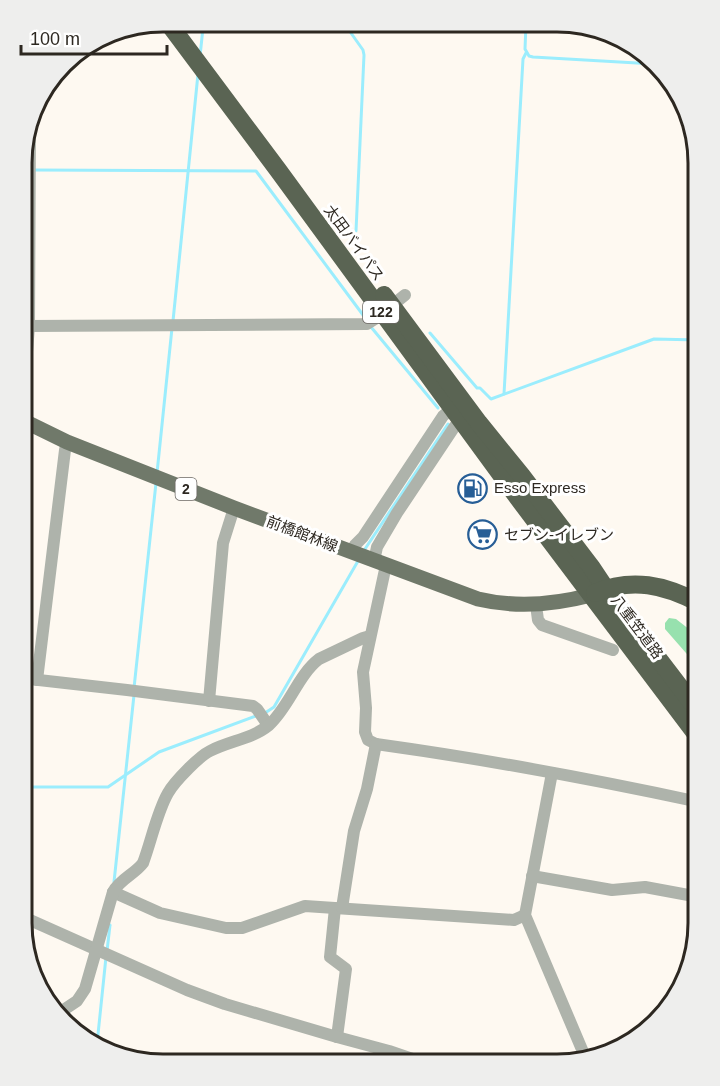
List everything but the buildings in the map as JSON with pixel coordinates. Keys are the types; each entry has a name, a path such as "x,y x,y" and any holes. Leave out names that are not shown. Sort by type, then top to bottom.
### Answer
{"highway":[{"name":"太田バイパス","path":"175,32 278,170 393,305 456,416 481,446 518,498 603,594"},
{"name":"太田バイパス","path":"190,32 479,423 522,476 603,594"},
{"path":"603,594 623,585 650,585 670,589 688,598"},
{"path":"603,594 661,597 688,607"},
{"name":"八重笠道路","path":"603,594 688,698"},
{"name":"八重笠道路","path":"603,594 688,722"}],"main road":[{"name":"前橋館林線","path":"32,423 67,442 234,508 478,599 511,605 536,605 603,594"}],"street":[{"path":"32,326 362,324 372,322 393,305"},
{"path":"366,558 377,547 455,426 456,416 443,416 363,537 355,545 366,558 370,636 363,672 365,732 368,740 376,744 436,752 616,784 688,800"},
{"path":"37,680 64,450 67,442"},
{"path":"209,701 223,543 234,508"},
{"path":"536,605 538,620 542,625 613,650"},
{"path":"32,679 209,701 260,715 279,715 314,662 370,636"},
{"path":"64,1009 77,1001 85,989 113,892 121,882 141,867 164,801 190,766 203,755 258,732 260,715"},
{"path":"337,1037 346,969 330,957 354,831 367,789 376,744"},
{"path":"552,773 525,915 583,1052"},
{"path":"532,876 612,890 645,887 688,895"},
{"path":"113,892 160,913 226,928 242,928 305,906 514,920 525,915"},
{"path":"32,921 187,990 257,1014 397,1054"}],"green space":[{"path":"669,618 676,619 688,628 688,655 665,629 665,623"}],"waterway":[{"path":"200,56 203,32"},
{"path":"350,32 364,55 356,231"},
{"path":"526,32 525,49 529,56 642,63"},
{"path":"504,394 523,59 526,53"},
{"path":"173,321 198,74"},
{"path":"33,170 256,171 366,319"},
{"path":"371,327 438,408"},
{"path":"157,473 172,328"},
{"path":"430,333 477,388 480,388 491,399 654,339 688,340"},
{"path":"363,552 448,424"},
{"path":"134,688 156,483"},
{"path":"265,713 274,707 358,561"},
{"path":"114,882 134,695"},
{"path":"32,787 108,787 159,752 256,716"},
{"path":"107,951 110,925"},
{"path":"98,1037 106,957"}],"place":[{"name":"Esso Express","path":"473,488"},
{"name":"セブン-イレブン","path":"483,535"}]}
